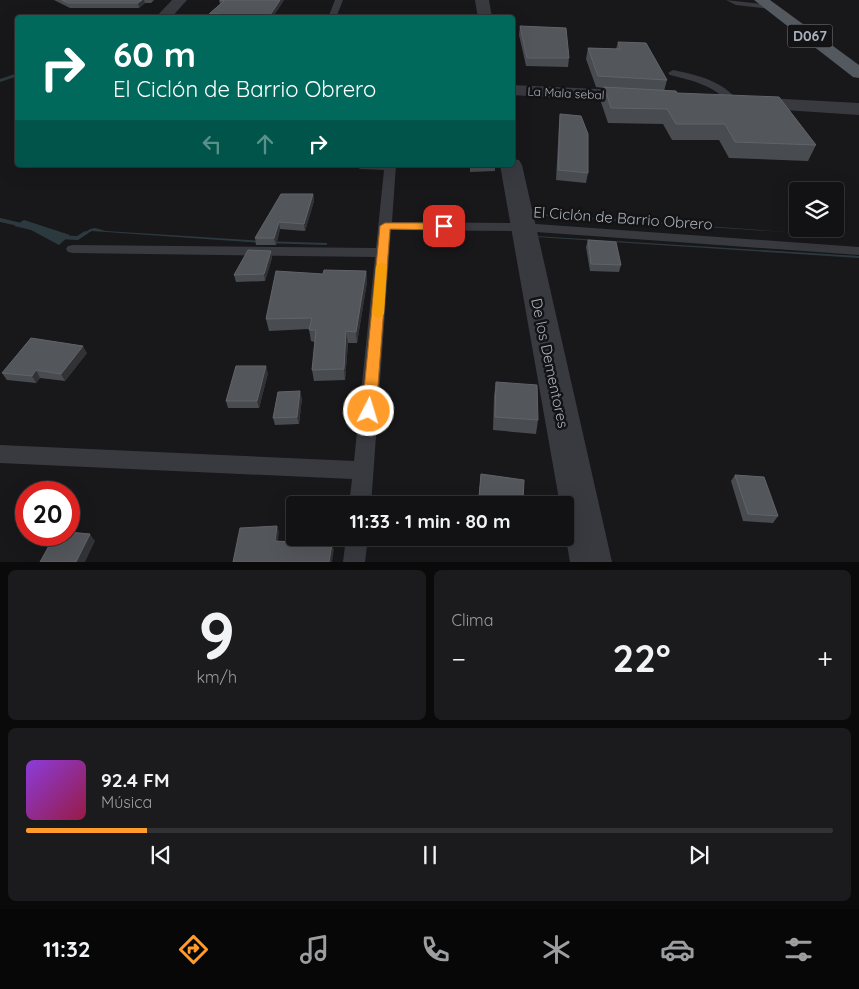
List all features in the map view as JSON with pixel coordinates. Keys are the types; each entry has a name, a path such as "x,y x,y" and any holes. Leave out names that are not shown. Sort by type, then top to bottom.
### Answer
{"main road":[{"name":"D067","path":"766,3 859,73"}],"street":[{"path":"165,15 180,0"},
{"path":"482,0 485,15"},
{"name":"La Mala sebal","path":"515,90 657,98"},
{"path":"705,100 859,109"},
{"name":"De los Dementores","path":"511,167 591,562"}],"lane":[{"path":"333,15 339,0"},
{"path":"730,0 736,3 766,3"},
{"path":"673,73 713,83 726,92 734,102"},
{"path":"361,496 390,167"},
{"name":"El Ciclón de Barrio Obrero","path":"385,226 522,227 859,251"},
{"path":"74,249 383,253"},
{"path":"0,454 364,470"},
{"path":"354,562 356,546"}],"shaded area":[{"path":"543,214 789,232 544,216 530,218"},
{"path":"24,220 70,235 59,245 31,230 14,226"},
{"path":"95,228 106,231 327,243 327,245 262,243 92,231 76,238"},
{"path":"536,237 859,256 859,258"}],"building":[{"path":"62,0 142,0 138,3 68,3"},
{"path":"220,0 280,0 270,15 209,14 224,1"},
{"path":"520,26 566,28 569,58 527,58"},
{"path":"618,42 646,43 667,80 598,76 588,48 620,49"},
{"path":"604,87 676,91 677,93 779,97 816,145 735,142 725,124 676,124 667,109 611,108"},
{"path":"560,114 581,116 588,134 588,173 558,170"},
{"path":"281,194 313,194 304,224 279,222 274,238 255,238"},
{"path":"588,240 616,242 621,265 591,264"},
{"path":"248,250 271,251 264,274 234,275"},
{"path":"324,270 366,271 356,332 346,331 344,369 312,370 316,330 309,330 312,318 266,319 276,271 323,274"},
{"path":"31,338 83,346 61,374 36,370 32,376 2,373"},
{"path":"236,366 266,366 257,401 226,401"},
{"path":"496,382 537,385 538,420 495,417"},
{"path":"300,391 297,417 273,418 278,392"},
{"path":"481,474 524,480 523,496 479,496"},
{"path":"735,475 764,477 778,516 748,514"},
{"path":"277,526 275,541 286,542 286,546 332,546 329,562 233,562 240,528"},
{"path":"80,533 90,534 76,562 40,562 49,546 80,546"}],"waterway":[{"path":"0,81 15,75"},
{"path":"0,220 28,226"},
{"path":"58,237 78,238 85,233"}],"slow traffic":[{"path":"378,314 382,266"}],"route":[{"path":"369,411 385,226 444,226"}]}
